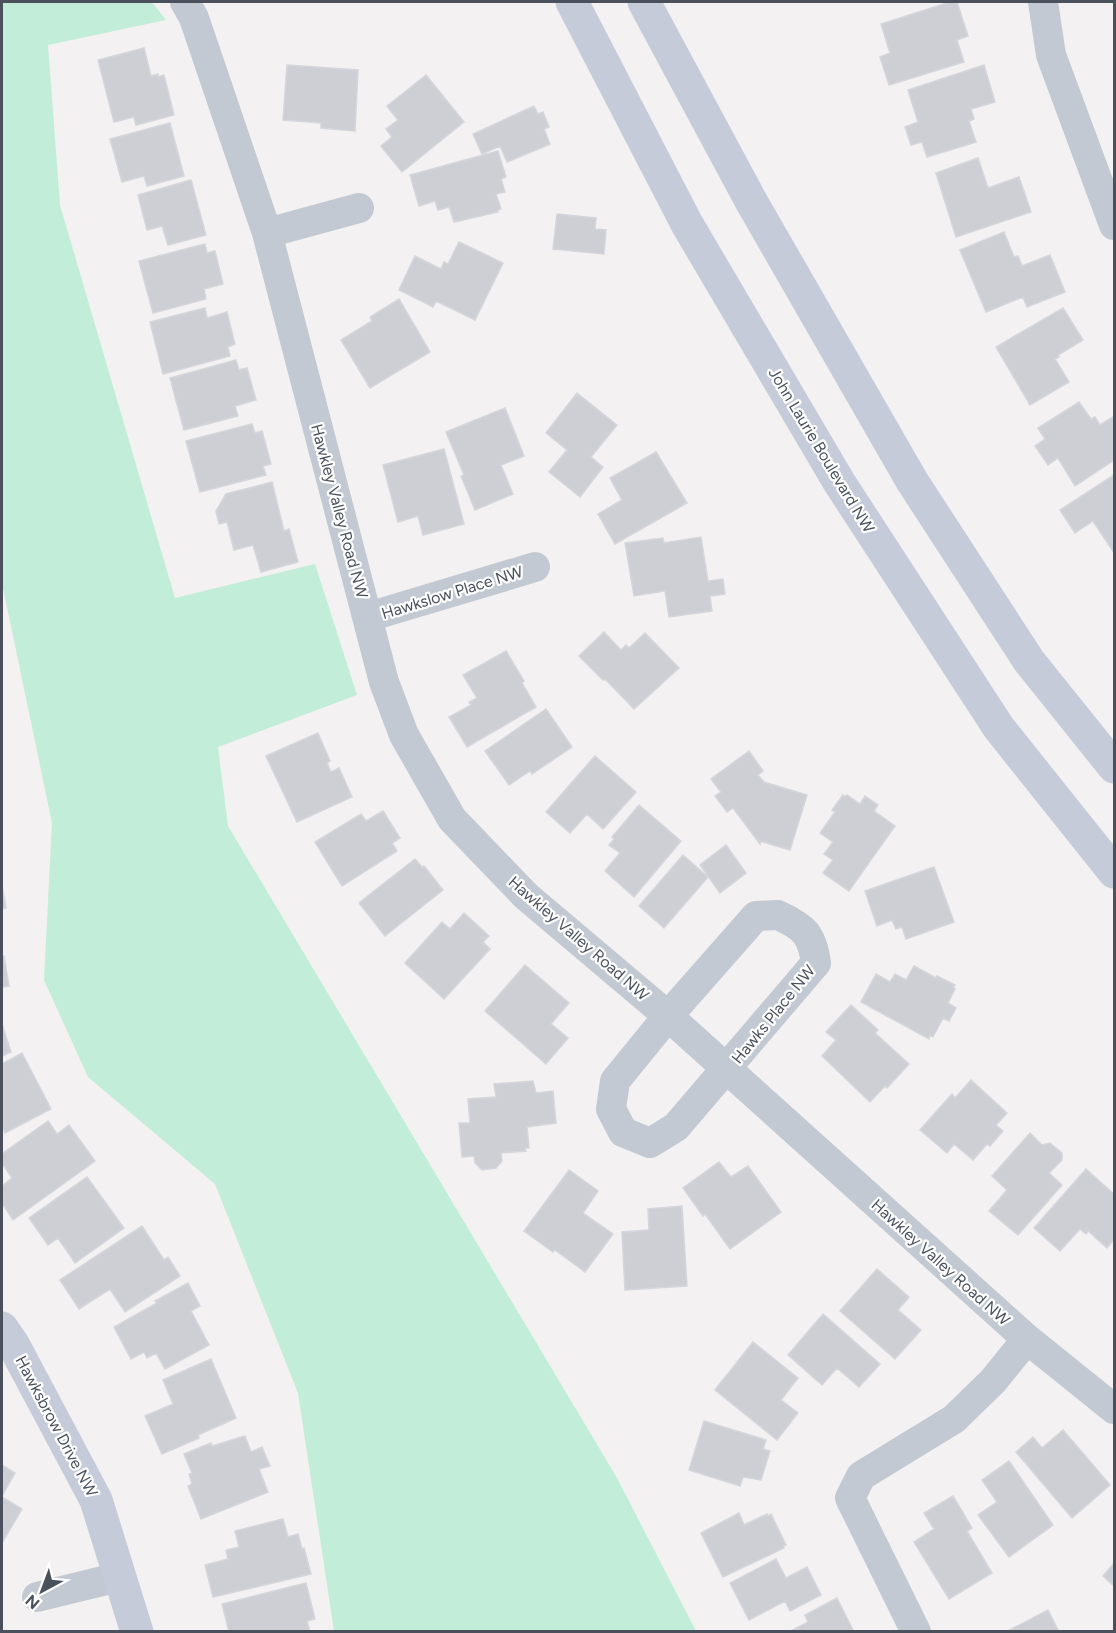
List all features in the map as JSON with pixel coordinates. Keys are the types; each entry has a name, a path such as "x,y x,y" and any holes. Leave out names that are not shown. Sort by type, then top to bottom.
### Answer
{"main road":[{"name":"John Laurie Boulevard NW","path":"572,2 687,224 838,482 999,728 1114,872"},
{"path":"644,2 751,201 912,481 1029,661 1114,767"},
{"name":"Hawksbrow Drive NW","path":"2,1328 13,1344 96,1500 137,1632"}],"street":[{"name":"Hawkley Valley Road NW","path":"185,2 194,18 267,233 384,682 404,735 452,819 526,896 728,1069 1027,1339 1114,1409"},
{"path":"1043,2 1051,55 1114,225"},
{"path":"267,233 359,208"},
{"name":"Hawkslow Place NW","path":"368,617 535,567"},
{"name":"Hawks Place NW","path":"778,915 800,924 814,945 816,963 728,1069 676,1127 650,1143 623,1132 611,1109 615,1081 668,1016 756,916 778,915"},
{"path":"916,1632 850,1498 861,1476 954,1419 993,1381 1027,1339"},
{"path":"37,1597 119,1577"}],"green space":[{"path":"2,2 152,2 166,20 48,45 60,205 175,598 315,564 357,695 218,747 228,826 617,1478 696,1631 334,1631 298,1393 215,1184 88,1077 44,980 52,823 2,583"}],"building":[{"path":"950,2 957,2 968,36 957,40 964,62 889,85 880,57 890,53 881,24"},
{"path":"144,48 151,76 164,75 174,115 136,125 134,117 114,122 98,60"},
{"path":"287,65 358,70 355,131 321,128 321,123 283,120"},
{"path":"984,65 995,102 971,109 974,119 969,121 976,142 927,157 922,142 911,145 905,127 918,122 908,90"},
{"path":"426,75 464,122 402,172 381,146 392,137 386,129 398,120 387,106"},
{"path":"534,106 538,114 543,112 549,127 544,129 550,144 507,162 500,146 482,154 473,134"},
{"path":"170,123 184,176 147,186 144,176 122,182 110,139"},
{"path":"498,151 506,177 501,179 505,192 496,194 501,209 498,212 454,222 449,207 438,210 435,201 419,206 410,175"},
{"path":"978,158 988,188 1019,177 1031,212 956,237 936,173"},
{"path":"191,180 206,235 168,245 162,226 147,230 138,195"},
{"path":"557,214 596,218 595,229 606,230 604,254 553,249"},
{"path":"1004,232 1014,257 1018,256 1022,266 1050,255 1065,292 1027,307 1023,297 986,312 960,250"},
{"path":"459,242 503,263 475,320 436,301 433,307 399,290 415,256 441,269 444,262 448,264"},
{"path":"205,244 207,253 215,251 223,284 204,289 206,299 153,313 139,261"},
{"path":"399,299 430,352 370,388 341,340 372,321 370,317"},
{"path":"205,308 207,318 227,312 235,344 228,347 230,356 163,374 150,322"},
{"path":"1063,308 1083,340 1055,359 1069,382 1030,405 996,347"},
{"path":"236,360 239,370 247,368 256,400 235,406 238,416 184,430 170,378"},
{"path":"577,393 617,425 591,457 603,467 580,497 549,472 567,450 546,433"},
{"path":"1079,402 1091,419 1095,417 1100,425 1114,416 1114,460 1075,486 1058,458 1048,465 1035,446 1045,439 1038,428"},
{"path":"505,408 524,456 501,465 513,494 475,510 461,476 464,475 446,432"},
{"path":"252,424 255,433 262,431 271,464 263,466 266,475 200,492 186,441"},
{"path":"444,449 464,524 423,535 418,516 398,522 383,465"},
{"path":"656,452 687,503 615,544 598,514 622,500 610,478"},
{"path":"1114,475 1114,553 1093,521 1075,533 1060,510"},
{"path":"272,482 284,531 289,529 298,562 261,572 253,545 234,550 227,522 219,524 216,511 226,494"},
{"path":"701,537 708,581 723,579 725,594 710,596 712,611 669,617 665,591 634,596 625,543 663,538 664,543"},
{"path":"604,632 621,650 626,645 629,648 645,633 679,668 634,709 579,656"},
{"path":"506,651 536,707 467,747 449,717 471,705 469,702 477,698 463,675"},
{"path":"546,709 572,747 532,774 530,771 509,785 485,751"},
{"path":"318,733 330,761 327,763 331,772 339,768 352,797 297,822 266,756"},
{"path":"749,751 763,771 758,775 764,782 807,795 790,850 760,841 760,844 733,808 727,812 715,796 721,792 711,779"},
{"path":"595,756 636,792 603,829 587,814 570,833 546,812"},
{"path":"843,795 845,797 847,795 860,804 865,796 878,805 874,811 895,826 849,891 823,873 833,860 824,854 833,842 820,833 835,812 832,810"},
{"path":"639,805 681,841 634,897 605,871 620,853 609,845 614,839 612,837"},
{"path":"383,811 400,838 392,843 397,851 342,886 315,842 361,814 366,821"},
{"path":"726,845 746,873 720,893 700,865"},
{"path":"683,855 708,877 664,928 639,906"},
{"path":"415,859 422,867 424,866 443,890 385,936 359,903"},
{"path":"934,867 954,922 906,939 902,927 896,929 892,920 877,926 865,891"},
{"path":"2,886 6,908 2,909"},
{"path":"464,913 489,936 483,942 490,949 444,999 405,963 442,922 450,929"},
{"path":"4,956 9,986 2,987 2,957"},
{"path":"525,965 569,1003 551,1024 568,1038 546,1064 485,1011"},
{"path":"914,966 955,985 948,1003 956,1008 949,1021 943,1018 933,1037 930,1035 929,1039 861,1002 876,974 890,982 895,974 906,980"},
{"path":"851,1005 878,1030 875,1033 909,1064 887,1088 885,1086 870,1102 822,1056 836,1040 826,1032"},
{"path":"2,1024 11,1052 2,1056"},
{"path":"22,1053 51,1109 5,1133 2,1126 2,1064"},
{"path":"971,1080 1007,1113 996,1125 1003,1131 973,1160 954,1144 947,1153 920,1130 952,1094 955,1098"},
{"path":"533,1081 536,1093 553,1091 556,1123 527,1127 529,1148 525,1148 526,1151 501,1153 502,1161 496,1168 482,1170 475,1163 474,1156 462,1157 459,1123 470,1123 468,1099 496,1097 494,1084"},
{"path":"48,1121 57,1134 69,1125 95,1161 13,1220 2,1203 2,1186 12,1178 2,1163 2,1154"},
{"path":"1030,1133 1042,1145 1050,1143 1062,1153 1062,1160 1049,1173 1062,1185 1018,1235 989,1211 1007,1190 992,1176"},
{"path":"719,1162 731,1177 748,1166 781,1212 730,1249 683,1188"},
{"path":"1086,1169 1114,1194 1114,1239 1107,1248 1088,1231 1086,1234 1080,1229 1060,1251 1034,1228"},
{"path":"569,1170 598,1191 583,1213 613,1234 585,1272 524,1231"},
{"path":"87,1177 124,1228 75,1263 58,1238 48,1245 29,1218"},
{"path":"682,1206 687,1286 625,1290 622,1232 649,1230 648,1209"},
{"path":"142,1226 164,1260 168,1257 180,1276 125,1312 110,1289 79,1309 60,1280"},
{"path":"877,1269 909,1297 898,1310 921,1330 895,1359 840,1311"},
{"path":"188,1283 200,1306 191,1311 209,1345 165,1369 156,1353 147,1358 144,1352 131,1359 114,1327"},
{"path":"823,1314 880,1364 859,1387 837,1368 822,1385 788,1355"},
{"path":"753,1342 798,1378 781,1400 798,1413 777,1440 715,1390"},
{"path":"211,1359 236,1418 162,1454 145,1416 173,1404 163,1380"},
{"path":"704,1421 766,1440 763,1449 770,1451 761,1480 743,1477 740,1486 689,1470"},
{"path":"1063,1430 1110,1485 1072,1518 1016,1452 1033,1437 1042,1448"},
{"path":"245,1436 251,1452 262,1447 270,1466 259,1469 268,1492 201,1519 188,1486 192,1484 189,1474 192,1473 184,1454 211,1443 212,1446"},
{"path":"1009,1461 1053,1525 1009,1557 978,1515 997,1502 982,1480"},
{"path":"2,1465 15,1473 2,1496"},
{"path":"953,1496 972,1528 967,1531 992,1573 949,1599 914,1542 934,1529 924,1513"},
{"path":"2,1497 22,1509 2,1543"},
{"path":"739,1513 744,1525 771,1514 786,1545 723,1577 701,1533"},
{"path":"283,1519 288,1537 298,1534 311,1574 213,1597 205,1565 228,1559 226,1550 239,1547 235,1531"},
{"path":"776,1559 786,1578 807,1567 821,1595 790,1611 785,1601 749,1620 730,1583"},
{"path":"1114,1563 1114,1586 1103,1576"},
{"path":"306,1583 315,1619 307,1621 310,1632 229,1632 222,1604"},
{"path":"837,1598 854,1632 789,1632 808,1622 805,1615"},
{"path":"1048,1610 1059,1632 1006,1632"}]}
